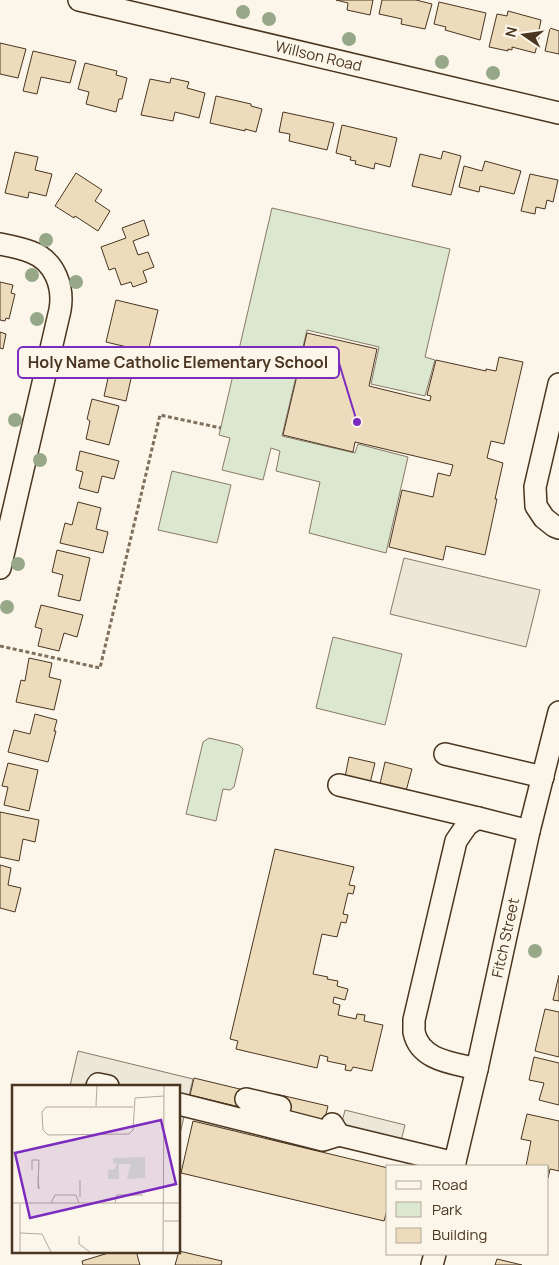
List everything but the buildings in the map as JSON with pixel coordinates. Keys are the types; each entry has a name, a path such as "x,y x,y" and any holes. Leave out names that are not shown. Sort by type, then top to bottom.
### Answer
{"street":[{"name":"Willson Road","path":"79,0 559,113"},
{"path":"0,244 31,252 44,260 58,279 61,295 60,310 0,568"},
{"path":"559,384 535,487 536,506 544,518 559,528"},
{"name":"Fitch Street","path":"455,1165 529,831 559,712"},
{"path":"445,754 543,777"},
{"path":"339,785 529,831"},
{"path":"477,1069 438,1059 427,1053 414,1032 414,1020 456,840 467,825 478,818"},
{"path":"180,1104 243,1109 455,1165"}],"path":[{"path":"0,646 100,668 160,415 221,428"}],"green space":[{"path":"272,208 450,249 425,357 435,360 425,396 371,384 379,347 307,330 282,436 355,453 358,444 408,457 386,553 309,533 320,482 276,471 280,451 271,448 263,480 222,470 230,438 219,435"},
{"path":"172,471 231,485 217,543 158,530"},
{"path":"333,637 402,654 385,725 316,708"},
{"path":"209,738 239,745 243,749 234,787 230,790 223,789 216,821 186,814 203,742"}],"shaded area":[{"path":"404,558 540,590 526,647 390,614"},
{"path":"78,1051 193,1079 180,1134 180,1085 70,1085"},
{"path":"345,1110 405,1125 399,1149 339,1135"}],"place":[{"name":"Holy Name Catholic Elementary School","path":"357,422"}]}
